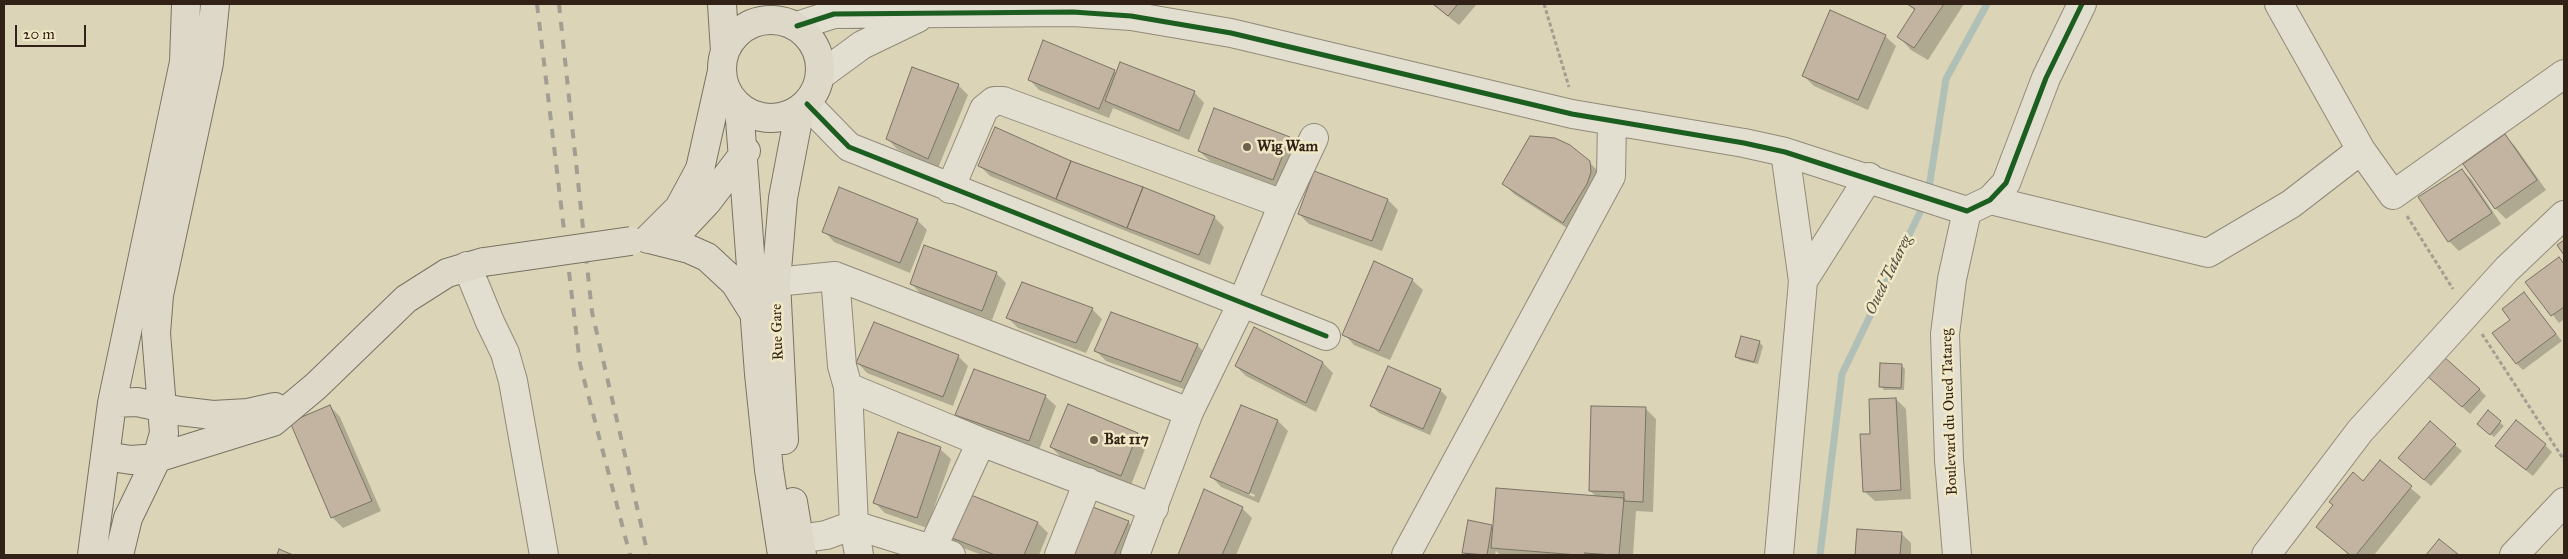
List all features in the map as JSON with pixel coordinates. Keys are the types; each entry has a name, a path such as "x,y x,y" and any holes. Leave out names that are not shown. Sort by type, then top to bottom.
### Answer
{"main road":[{"path":"92,555 112,403 184,62 186,4"},
{"path":"119,555 128,518 157,458 164,433 156,333 158,295 210,63 215,4"},
{"path":"649,241 679,208 700,169 723,61 732,38 751,24 788,17 808,35 816,47 821,61 821,76 816,91 803,106 778,118 766,118 751,114 739,106 727,90 723,61 722,4"},
{"name":"Rue Gare","path":"739,106 769,470 794,550"},
{"name":"Rue Gare","path":"794,550 782,418 776,282 783,198 803,106"},
{"path":"649,241 707,202 742,158 766,118"},
{"path":"105,456 131,460 157,458 266,425 280,418 406,299 447,273 476,264 649,241 689,248 722,269 736,283 755,316"},
{"path":"112,403 137,402 196,413 231,414 248,413 296,402"}],"street":[{"name":"Boulevard du Oued Tatareg","path":"1957,555 1949,460 1945,334 1952,279 1979,205 2006,183 2046,78 2082,4"},
{"path":"2279,4 2361,150 2393,195 2564,74"},
{"path":"788,17 834,14 927,14 998,8 1131,16 1222,32 1572,114 1744,143 1785,152 1940,200 1979,205 2208,253 2290,204 2361,150"},
{"path":"821,76 862,44 927,14"},
{"path":"950,189 984,109 994,102 1003,101 1282,204"},
{"path":"803,106 849,147 950,189 1326,336"},
{"path":"1406,555 1574,249 1611,176 1612,121"},
{"path":"1135,555 1189,412 1242,303 1282,204 1314,138"},
{"path":"1779,555 1804,281 1785,152"},
{"path":"1804,281 1881,182"},
{"path":"2266,555 2360,431 2507,269 2564,215"},
{"path":"476,264 490,322 506,353 513,381 544,555"},
{"path":"835,276 842,366 848,387 854,525 860,555"},
{"path":"776,282 835,276 1189,412"},
{"path":"848,387 981,442 1154,508"},
{"path":"794,550 826,535 854,525 941,552 981,442"},
{"path":"1059,555 1088,482"},
{"path":"2514,555 2564,502"}],"path":[{"path":"1544,4 1568,79"}],"building":[{"path":"1433,4 1458,4 1448,16"},
{"path":"1907,4 1944,4 1914,48 1897,37 1915,9"},
{"path":"1830,10 1886,35 1858,100 1802,76"},
{"path":"1043,40 1115,70 1099,109 1028,80"},
{"path":"1120,62 1195,91 1179,131 1105,101"},
{"path":"912,67 959,84 928,159 886,139"},
{"path":"1214,108 1290,137 1273,180 1198,151"},
{"path":"995,127 1071,161 1056,199 978,166"},
{"path":"2505,134 2537,180 2495,209 2463,164"},
{"path":"1530,136 1555,138 1570,145 1590,161 1591,172 1587,184 1563,223 1502,184"},
{"path":"1071,161 1143,187 1127,228 1056,199"},
{"path":"2462,169 2492,213 2448,242 2418,197"},
{"path":"1314,171 1388,199 1372,241 1298,214"},
{"path":"839,187 918,219 900,263 822,232"},
{"path":"1143,187 1215,216 1199,255 1127,228"},
{"path":"2564,240 2564,255 2557,245"},
{"path":"924,245 997,272 982,311 910,284"},
{"path":"2559,257 2564,264 2564,307 2551,316 2525,282"},
{"path":"1374,261 1413,279 1379,351 1342,335"},
{"path":"1022,282 1093,308 1076,343 1006,318"},
{"path":"2524,292 2556,334 2516,364 2492,333 2510,320 2502,309"},
{"path":"1111,312 1198,344 1181,382 1094,351"},
{"path":"874,322 959,355 943,397 856,363"},
{"path":"1254,327 1323,362 1306,403 1235,366"},
{"path":"1741,336 1760,341 1754,362 1735,357"},
{"path":"2443,356 2480,389 2462,407 2426,375"},
{"path":"1880,363 1902,364 1901,388 1879,387"},
{"path":"1388,366 1441,389 1423,429 1370,406"},
{"path":"974,369 1046,395 1029,441 955,415"},
{"path":"1896,398 1901,490 1863,492 1860,434 1870,434 1869,399"},
{"name":"Bat 117","path":"1068,404 1138,433 1121,476 1050,447"},
{"path":"330,405 372,501 331,518 290,422"},
{"path":"1241,405 1278,420 1249,494 1210,477"},
{"path":"1591,406 1646,407 1643,502 1624,501 1624,492 1589,491"},
{"path":"2488,410 2501,421 2490,435 2477,424"},
{"path":"2516,420 2546,444 2526,470 2495,446"},
{"path":"2430,421 2456,444 2424,480 2398,458"},
{"path":"898,432 941,447 917,518 873,503"},
{"path":"2380,460 2412,486 2356,555 2350,555 2316,527 2333,505 2329,502 2353,472 2363,481"},
{"path":"1496,488 1624,498 1619,555 1578,555 1491,548"},
{"path":"1204,489 1243,507 1222,555 1178,555"},
{"path":"966,493 1038,522 1024,555 995,555 947,536"},
{"path":"1085,504 1129,521 1114,555 1064,555"},
{"path":"1468,520 1492,525 1487,555 1462,553"},
{"path":"1857,529 1902,532 1900,555 1855,555"},
{"path":"2439,539 2459,555 2426,555"},
{"path":"279,549 293,555 277,555"},
{"path":"1585,553 1612,555 1585,555"}],"waterway":[{"name":"Oued Tatareg","path":"1928,194 1946,79 1987,4"},
{"name":"Oued Tatareg","path":"1820,555 1842,374 1924,204"}],"railway":[{"path":"537,4 580,364 630,555"},
{"path":"559,4 592,312 648,555"}],"cycle path":[{"path":"797,26 834,14 1073,12 1131,16 1231,33 1572,114 1744,143 1785,152 1967,211 1990,200 2006,183 2046,78 2082,4"},
{"path":"807,104 849,147 1326,336"}],"place":[{"name":"Wig Wam","path":"1247,147"},
{"name":"Bat 117","path":"1094,440"}]}
